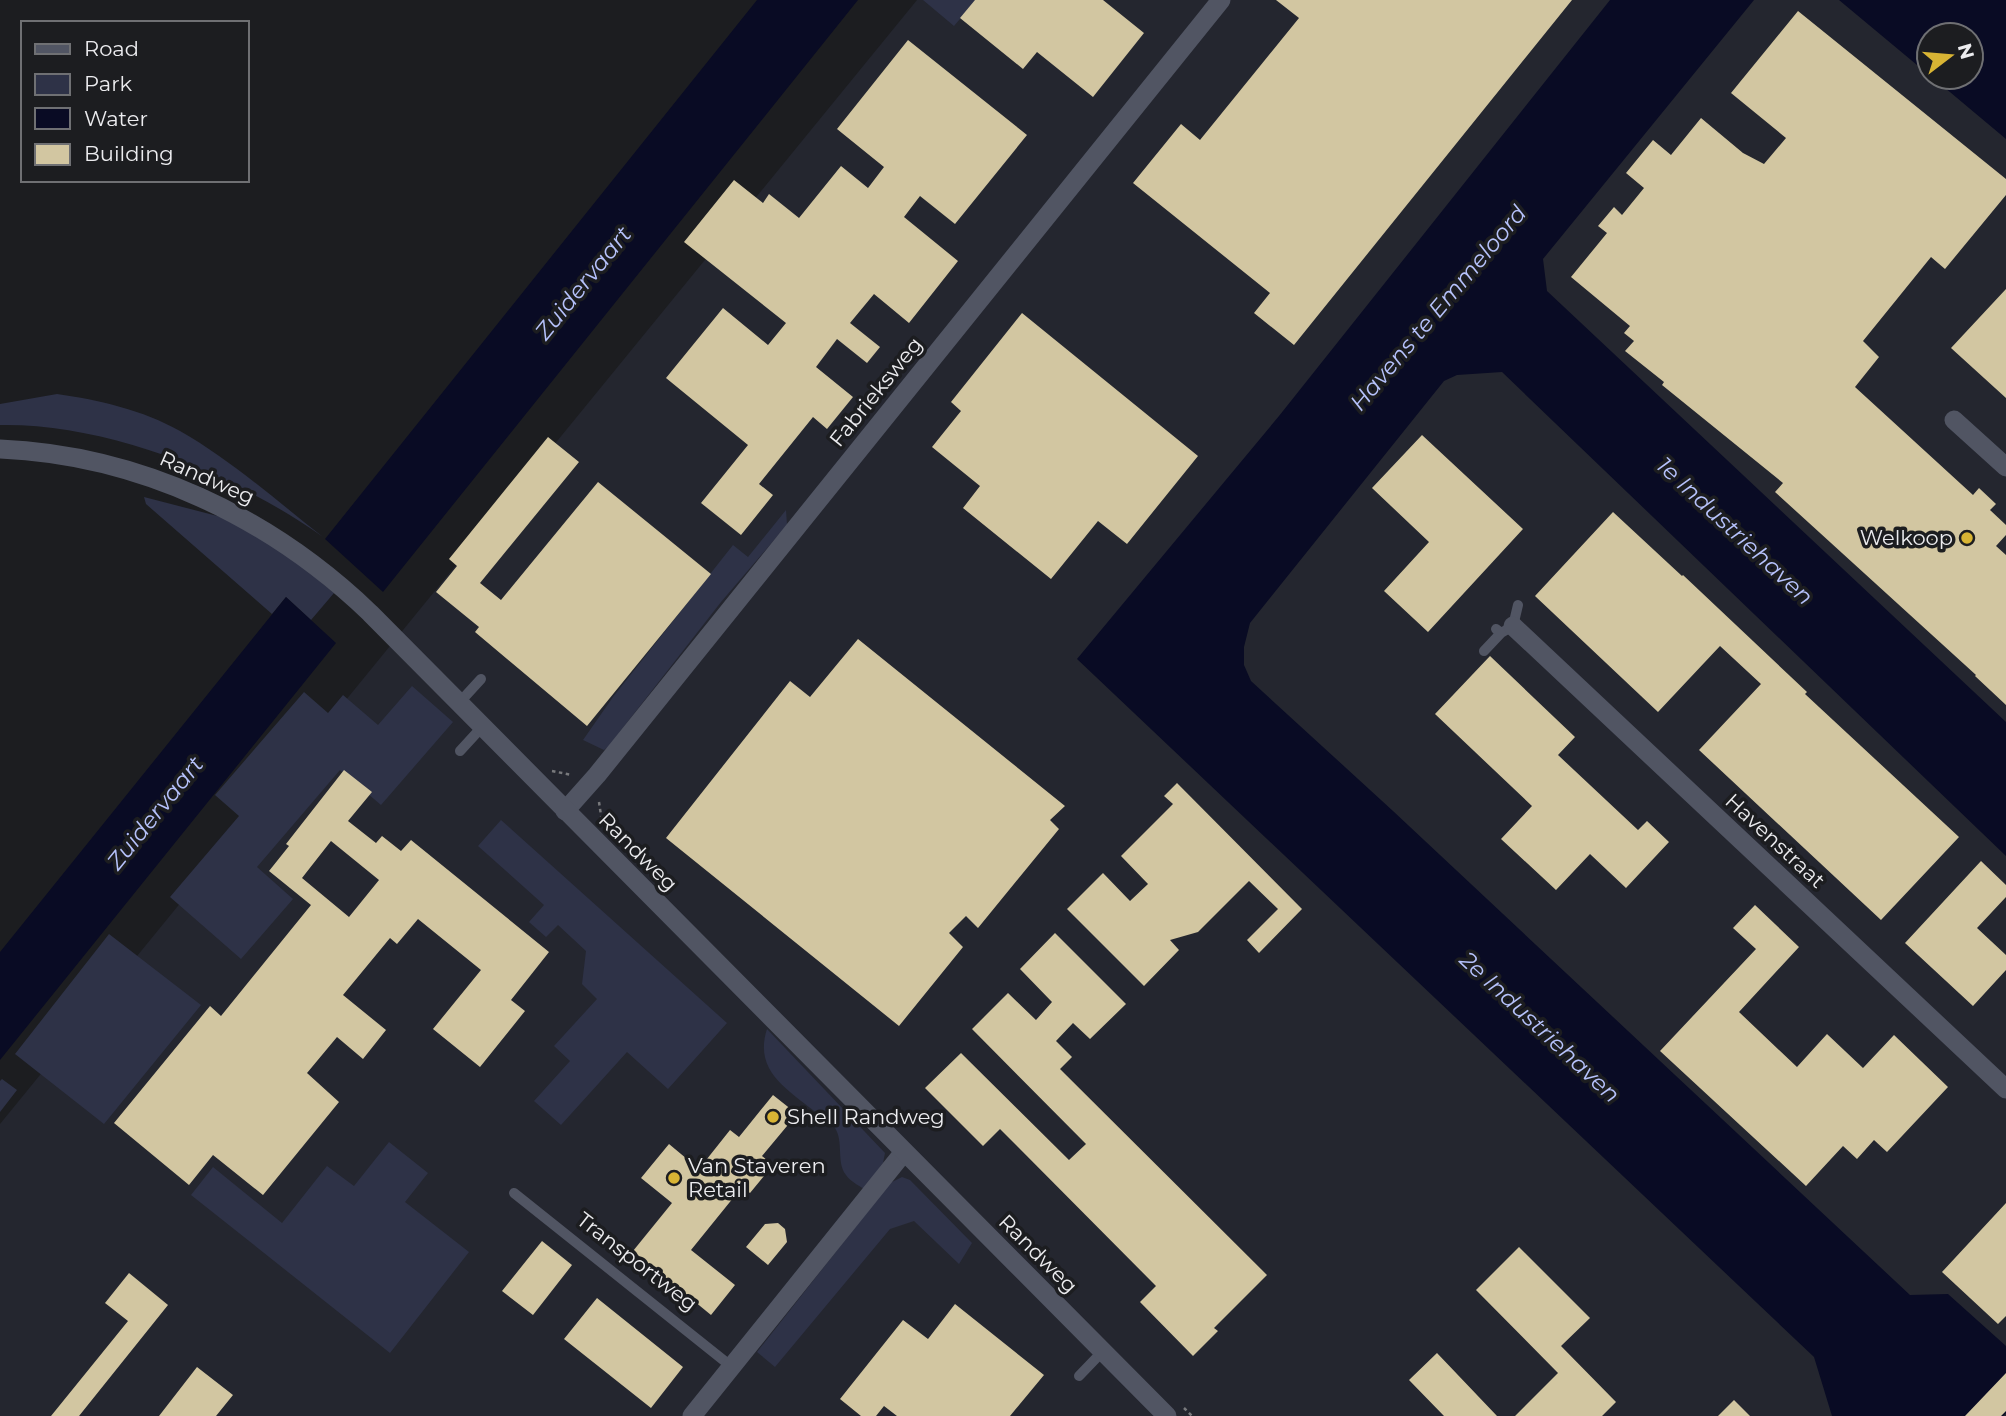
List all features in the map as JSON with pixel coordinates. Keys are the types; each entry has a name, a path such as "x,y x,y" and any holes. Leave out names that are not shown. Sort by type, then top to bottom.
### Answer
{"street":[{"name":"Fabrieksweg","path":"565,811 1006,273 1221,0"},
{"path":"1954,420 2006,467"},
{"name":"Randweg","path":"0,449 71,457 132,471 203,497 290,547 331,579 370,613 1103,1351 1176,1412"},
{"name":"Havenstraat","path":"1503,629 2006,1089"},
{"path":"692,1416 904,1152"}],"lane":[{"path":"1484,651 1503,629 1518,605"},
{"path":"458,704 481,679"},
{"path":"460,751 482,727"},
{"name":"Transportweg","path":"514,1193 732,1367"},
{"path":"1079,1376 1103,1351"}],"path":[{"path":"596,799 601,804 603,824"},
{"path":"1176,1412 1192,1416"}],"shaded area":[{"path":"917,0 1856,0 1915,48 1915,91 1967,91 2006,123 2006,1416 0,1416 0,1124"}],"green space":[{"path":"923,0 976,0 954,26"},
{"path":"57,394 120,407 151,417 180,431 236,468 323,537 251,493 169,457 84,433 0,425 0,404"},
{"path":"144,497 229,519 288,554 334,593 311,620 286,597 272,614 146,504"},
{"path":"786,510 787,525 721,602 608,747 604,750 583,740 613,697 733,545 748,557"},
{"path":"412,686 453,722 381,805 340,770 257,867 293,899 241,959 170,897 239,816 215,795 304,692 328,713 343,695 378,725"},
{"path":"501,820 727,1023 668,1089 627,1052 561,1125 534,1101 570,1061 554,1046 597,999 582,984 586,951 558,925 546,937 529,922 544,905 478,846"},
{"path":"109,934 201,1005 104,1124 15,1054"},
{"path":"767,1029 885,1153 883,1163 864,1189 843,1170 835,1128 785,1088 769,1068 764,1044"},
{"path":"2,1079 17,1090 0,1112 0,1081"},
{"path":"389,1142 428,1173 405,1202 469,1252 390,1353 191,1195 213,1167 282,1223 327,1166 354,1186"},
{"path":"902,1177 910,1180 972,1243 959,1264 914,1221 890,1229 775,1367 757,1352 890,1183"}],"water":[{"name":"Zuidervaart","path":"757,0 858,0 383,592 325,539"},
{"path":"1610,0 1754,0 1543,259 1547,291 2006,722 2006,856 1502,372 1457,375 1444,381 1250,623 1244,647 1244,665 1251,681 1910,1295 1948,1294 2006,1346 2006,1413 2003,1416 1832,1416 1814,1357 1077,659 1279,416"},
{"path":"1839,0 2006,0 2006,139 1949,91 1985,91 1985,21 1915,21 1915,63"},
{"name":"Zuidervaart","path":"286,597 336,643 0,1060 0,952"}],"building":[{"path":"975,0 1103,0 1144,33 1093,97 1037,52 1023,69 960,18"},
{"path":"1276,0 1572,0 1294,345 1254,313 1270,293 1133,183 1181,124 1200,140 1299,18"},
{"path":"1798,11 2006,179 2006,195 1945,269 1931,257 1863,341 1879,357 1855,387 1973,495 1979,488 1996,504 1990,510 2006,525 2006,535 1996,546 2006,555 2006,705 1775,492 1783,483 1662,385 1664,382 1625,351 1634,341 1624,333 1630,326 1571,277 1607,233 1598,226 1614,207 1622,215 1644,188 1626,173 1653,140 1671,155 1701,118 1743,153 1764,164 1786,138 1731,93"},
{"path":"908,40 1027,135 955,224 920,196 904,217 958,261 909,323 874,294 850,323 880,347 867,363 837,339 816,367 853,397 827,429 813,417 759,484 773,495 741,535 701,503 748,445 666,378 723,308 768,345 786,323 684,242 734,180 763,203 769,194 799,218 841,166 868,188 884,167 837,129"},
{"path":"2006,289 2006,398 1951,348"},
{"path":"1022,313 1198,456 1127,544 1098,521 1051,579 963,508 980,486 932,447 961,411 951,402"},
{"path":"1422,435 1523,529 1428,632 1384,591 1429,542 1372,488"},
{"path":"548,437 579,462 480,583 501,600 598,482 711,574 587,726 475,632 479,627 436,592 457,566 449,559"},
{"path":"1613,512 1959,837 1881,920 1699,750 1761,684 1720,646 1658,712 1535,596"},
{"path":"858,639 1065,806 1050,820 1059,829 978,928 966,916 949,933 963,947 899,1026 666,838 790,681 810,697"},
{"path":"1490,656 1575,737 1558,755 1638,830 1647,821 1669,842 1626,888 1590,854 1556,890 1501,839 1532,806 1435,714"},
{"path":"344,770 372,792 348,821 376,843 382,836 401,851 411,840 549,952 511,1000 525,1011 480,1067 433,1029 481,970 418,919 397,944 390,938 343,995 386,1030 363,1059 337,1037 307,1073 339,1102 263,1195 213,1155 189,1185 114,1123 210,1006 221,1016 311,905 269,871 289,846 286,844","holes":["331,841 379,880 349,917 302,878"]},
{"path":"1177,783 1302,909 1259,953 1247,940 1278,909 1249,881 1198,932 1170,940 1179,950 1144,986 1067,909 1103,873 1130,901 1148,884 1121,856 1173,804 1164,796"},
{"path":"1981,861 2006,885 2006,897 1977,928 2006,955 2006,970 1973,1006 1905,943"},
{"path":"1755,905 1799,947 1739,1012 1797,1067 1827,1034 1863,1068 1894,1035 1948,1087 1887,1152 1874,1140 1857,1159 1843,1146 1806,1186 1660,1051 1756,949 1733,928"},
{"path":"1055,933 1126,1004 1090,1039 1073,1023 1056,1041 1072,1057 1060,1069 1267,1275 1214,1328 1218,1331 1193,1356 1140,1302 1156,1286 1000,1129 983,1146 925,1088 961,1053 1069,1160 1086,1144 972,1029 1008,993 1036,1020 1052,1002 1020,969"},
{"path":"773,1095 797,1114 762,1156 773,1165 750,1193 742,1187 691,1250 735,1285 711,1315 633,1251 672,1203 641,1178 669,1144 699,1169 730,1130 739,1137"},
{"path":"2006,1203 2006,1316 1998,1324 1942,1272"},
{"path":"778,1223 785,1229 787,1242 768,1265 746,1247 765,1224"},
{"path":"542,1241 572,1265 533,1315 502,1291"},
{"path":"1519,1247 1590,1318 1561,1346 1616,1402 1602,1416 1515,1416 1558,1373 1476,1290"},
{"path":"129,1273 168,1305 79,1416 51,1416 128,1321 105,1303"},
{"path":"597,1298 683,1367 651,1408 564,1339"},
{"path":"955,1304 1044,1375 1010,1416 897,1416 884,1406 876,1416 861,1416 840,1399 903,1320 928,1339"},
{"path":"1437,1353 1497,1416 1444,1416 1409,1380"},
{"path":"197,1367 233,1395 216,1416 159,1416"},
{"path":"2006,1373 2006,1411 2001,1416 1965,1416"},
{"path":"1734,1400 1750,1416 1718,1416"}],"place":[{"name":"Welkoop","path":"1967,538"},
{"name":"Shell Randweg","path":"773,1117"},
{"name":"Van Staveren Retail","path":"674,1178"}],"water label":[{"name":"Havens te Emmeloord","path":"1438,308"},
{"name":"1e Industriehaven","path":"1735,531"},
{"name":"2e Industriehaven","path":"1540,1027"}]}
